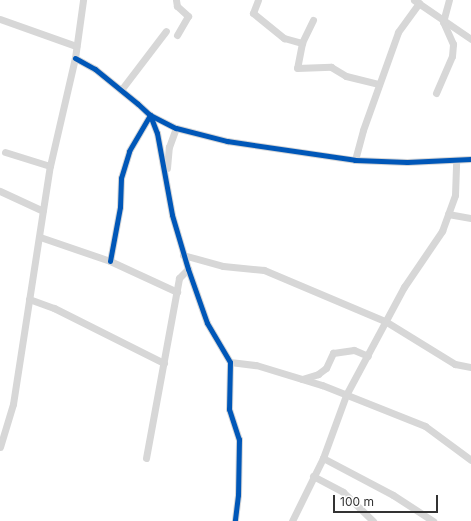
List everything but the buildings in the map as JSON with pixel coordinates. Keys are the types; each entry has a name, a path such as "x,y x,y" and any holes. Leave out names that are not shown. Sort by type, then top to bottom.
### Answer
{"street":[{"path":"0,447 13,404 50,166 75,58 83,0"},
{"path":"176,0 177,6 188,16 178,35"},
{"path":"258,0 253,13 284,38 302,43"},
{"path":"436,93 452,56 453,44 443,22 449,0"},
{"path":"355,160 379,84 398,32 417,2 443,22 471,40"},
{"path":"0,19 76,46"},
{"path":"313,20 302,43 297,68 331,67 346,76 379,84"},
{"path":"121,90 166,31"},
{"path":"75,58 121,90 150,115 176,128 227,141 355,160 456,161 471,159"},
{"path":"150,115 166,177 172,215 183,255 207,323 230,362 229,409 239,439 238,495 234,521"},
{"path":"110,261 119,214 121,178 127,158 150,115"},
{"path":"166,177 169,147 176,128"},
{"path":"5,152 50,166"},
{"path":"292,521 323,458 346,395 404,287 442,232 455,195 456,161"},
{"path":"0,191 43,212"},
{"path":"448,214 471,218"},
{"path":"40,237 110,261 177,292"},
{"path":"183,255 223,266 264,270 385,321 454,364 471,367"},
{"path":"146,458 179,278 188,269"},
{"path":"29,299 54,308 164,363"},
{"path":"302,379 318,374 326,368 333,352 354,350 368,356"},
{"path":"230,362 256,365 302,379 425,426 471,460"},
{"path":"323,458 393,495 432,521"},
{"path":"313,476 344,492 373,521"}],"cycle path":[{"path":"75,58 95,69 138,104 150,115 157,133 172,215 188,269 207,323 230,362 229,409 239,439 238,495 235,521"},
{"path":"110,261 120,207 121,178 129,151 150,115 176,128 227,141 355,160 407,162 471,159"}]}
